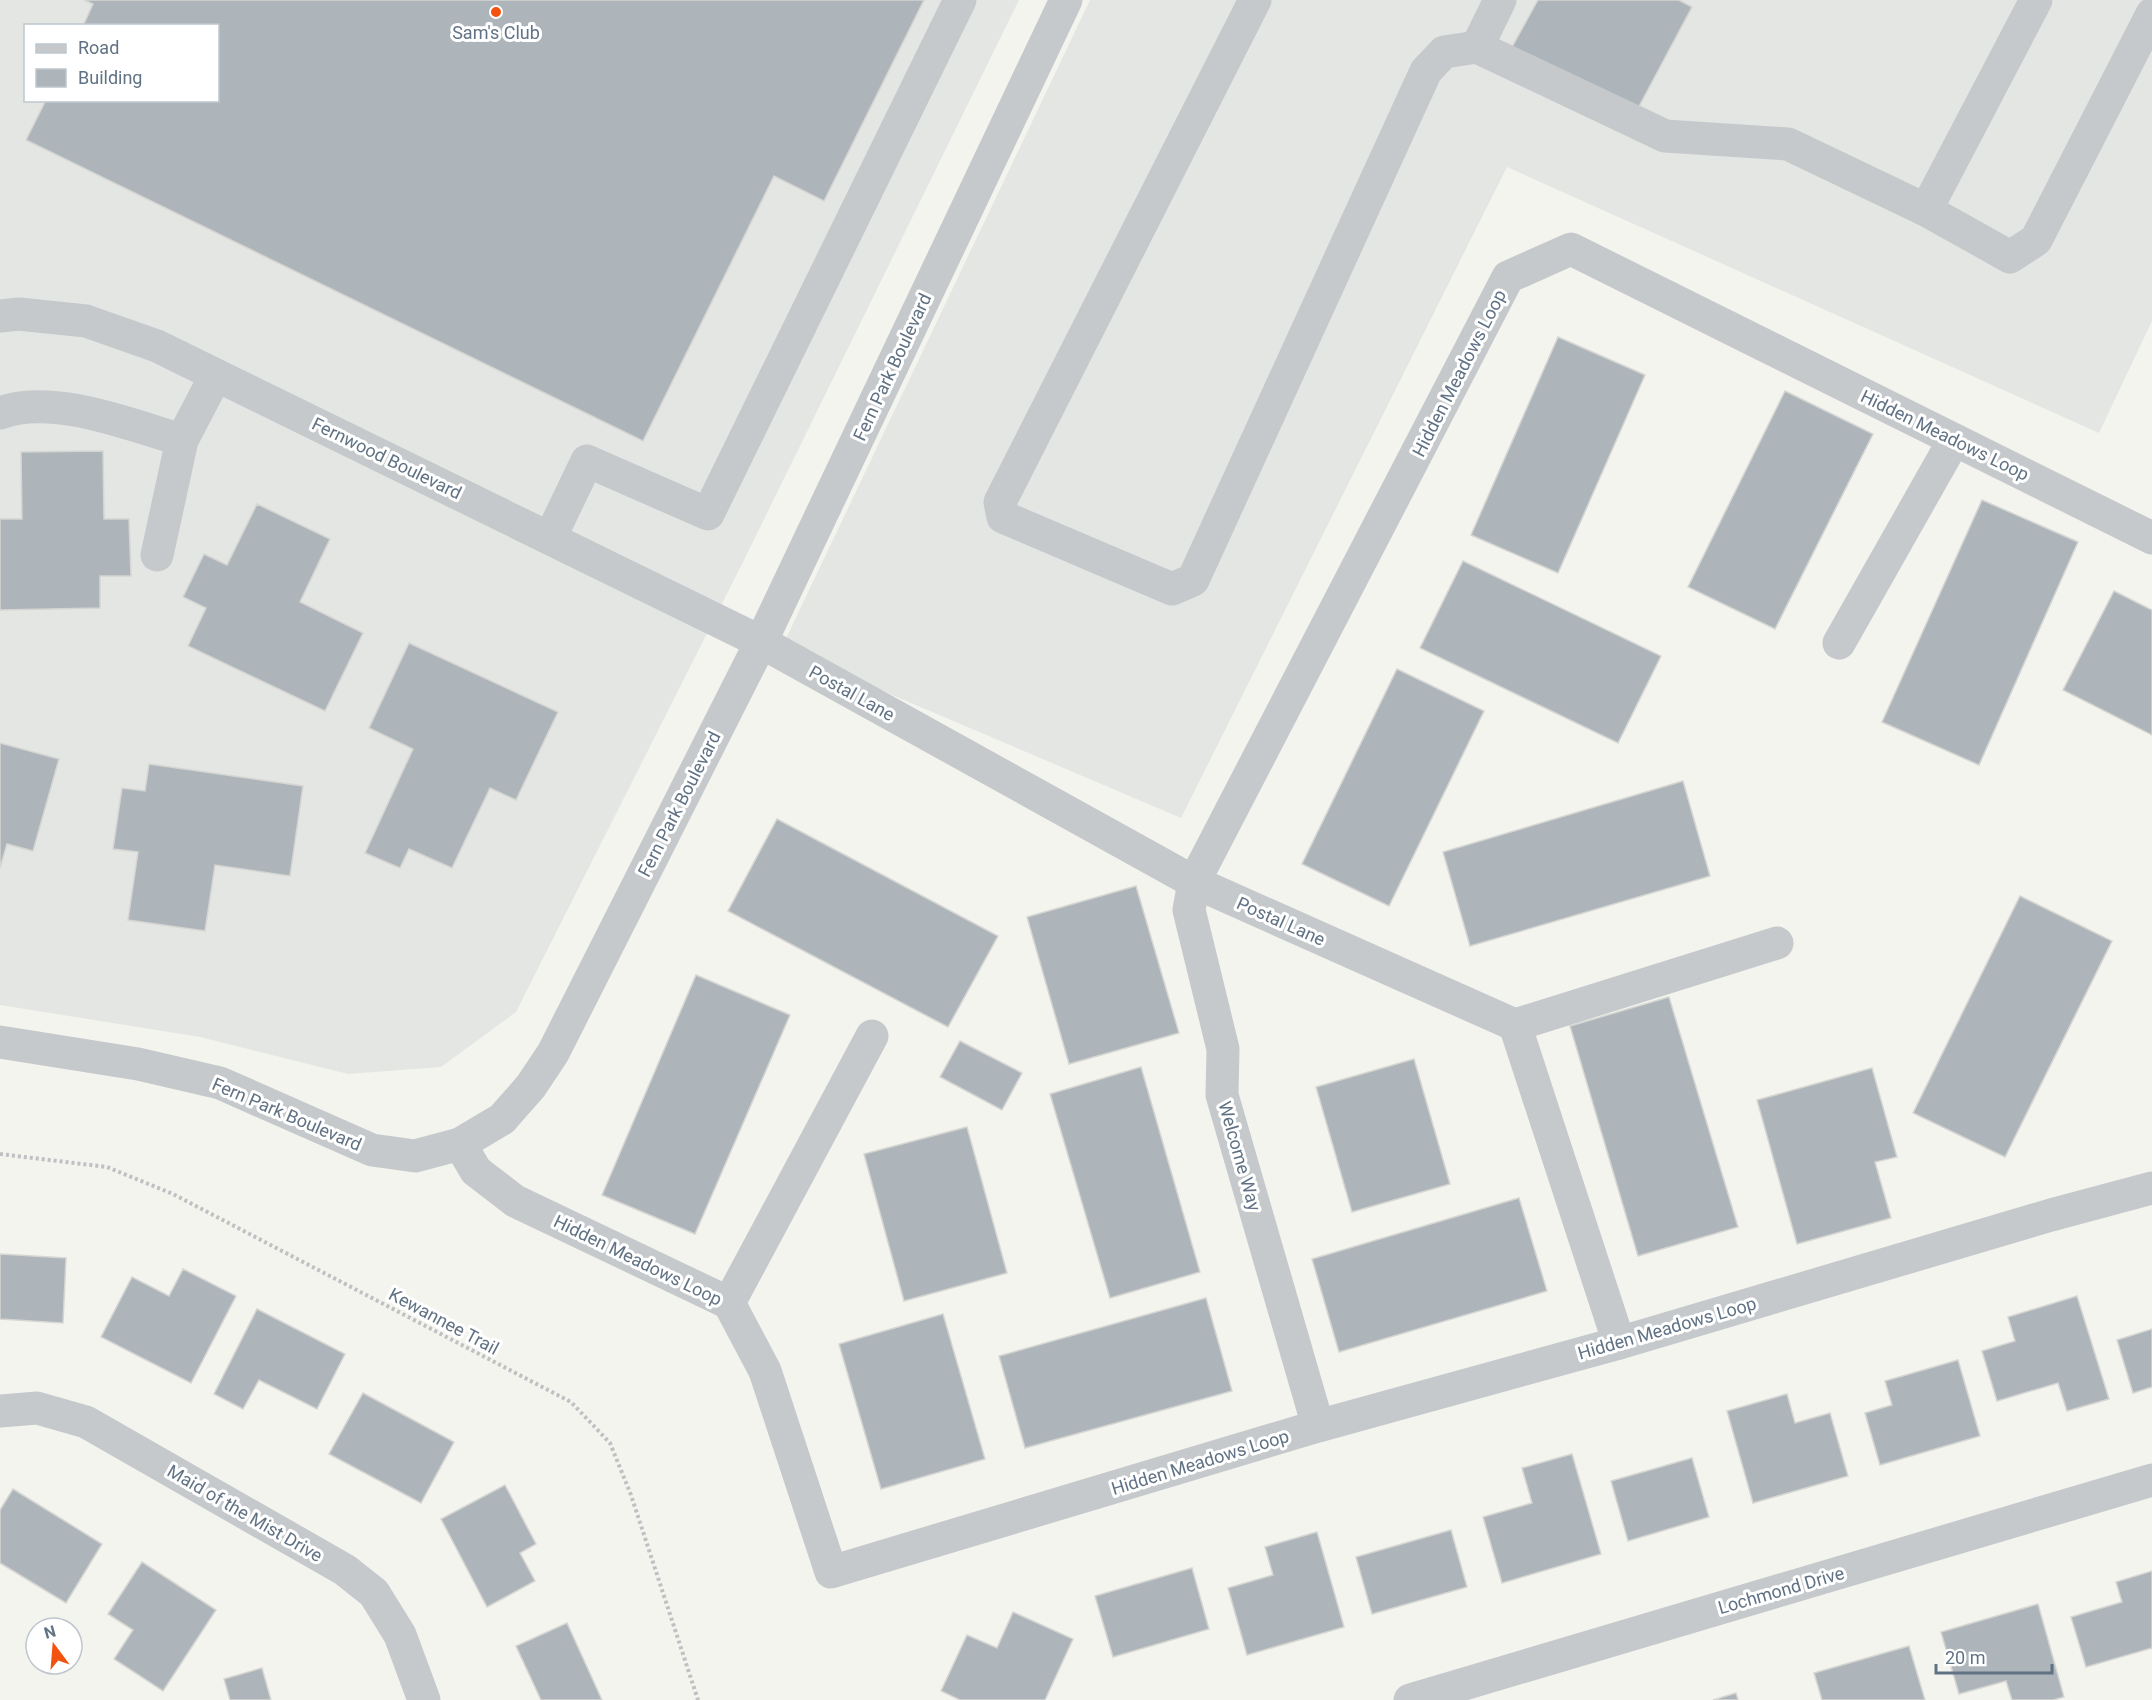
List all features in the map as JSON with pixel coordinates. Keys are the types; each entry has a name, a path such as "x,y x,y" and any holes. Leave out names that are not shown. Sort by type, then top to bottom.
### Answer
{"street":[{"path":"550,538 587,462 708,514 960,0"},
{"name":"Fern Park Boulevard","path":"0,1042 138,1064 220,1083 372,1150 415,1156 460,1144 502,1119 531,1086 553,1053 761,642 1066,0"},
{"path":"1255,0 1000,502 1003,517 1172,589 1193,580 1426,70 1444,52 1477,47 1665,136 1788,144 1926,210 2010,257 2036,240 2152,14"},
{"path":"1477,47 1500,0"},
{"path":"1926,210 2036,0"},
{"name":"Hidden Meadows Loop","path":"1194,882 1508,278 1571,249 2152,538"},
{"name":"Fernwood Boulevard","path":"0,316 19,314 86,321 157,346 761,642"},
{"path":"157,555 182,440 216,375"},
{"path":"0,413 40,406 75,410 182,440"},
{"path":"1839,643 1954,440"},
{"name":"Postal Lane","path":"761,642 1194,882 1515,1025"},
{"name":"Welcome Way","path":"1194,882 1189,910 1223,1049 1222,1095 1318,1426"},
{"path":"1619,1343 1515,1025 1777,943"},
{"path":"729,1303 872,1036"},
{"name":"Hidden Meadows Loop","path":"460,1144 476,1171 515,1201 729,1303 765,1371 831,1572 1318,1426 1619,1343 2039,1218 2152,1188"},
{"name":"Maid of the Mist Drive","path":"0,1411 37,1408 86,1422 345,1570 374,1593 400,1635 424,1700"},
{"name":"Lochmond Drive","path":"1410,1700 2152,1480"}],"path":[{"name":"Kewannee Trail","path":"0,1154 107,1167 173,1194 571,1402 610,1443 631,1495 699,1700"}],"shaded area":[{"path":"0,0 1019,0 744,560 516,1012 441,1067 348,1074 200,1037 0,1005"},
{"path":"1090,0 2152,0 2152,321 2099,433 1507,167 1181,818 796,654 780,651"}],"building":[{"path":"84,0 924,0 824,201 774,176 643,441 26,140 45,102 219,102 219,24 84,24 93,4"},
{"path":"1538,0 1679,0 1692,7 1636,112 1512,47"},
{"path":"1558,337 1645,375 1558,573 1471,535"},
{"path":"1785,391 1873,434 1775,629 1688,587"},
{"path":"103,451 104,519 129,519 131,576 100,576 100,608 0,610 0,519 22,519 21,452"},
{"path":"1982,500 2078,542 1979,765 1882,722"},
{"path":"257,504 330,539 300,602 363,633 325,711 188,646 206,608 183,597 204,554 227,565"},
{"path":"1463,561 1661,656 1618,743 1420,648"},
{"path":"2114,591 2152,610 2152,735 2063,690"},
{"path":"409,643 558,712 516,800 490,788 452,868 409,849 400,868 365,853 413,749 369,728"},
{"path":"1397,669 1484,711 1389,906 1302,864"},
{"path":"0,743 59,759 33,851 7,844 0,868"},
{"path":"149,764 303,786 290,876 215,865 205,931 128,920 138,852 113,849 122,788 145,791"},
{"path":"1683,781 1710,876 1470,946 1443,852"},
{"path":"777,819 998,936 948,1027 728,911"},
{"path":"1136,886 1179,1033 1069,1064 1027,917"},
{"path":"2020,896 2112,941 2005,1157 1913,1113"},
{"path":"696,975 790,1015 695,1234 602,1195"},
{"path":"1669,997 1738,1227 1638,1256 1570,1026"},
{"path":"960,1041 1022,1073 1002,1110 940,1077"},
{"path":"1414,1059 1450,1184 1352,1212 1316,1087"},
{"path":"1141,1067 1200,1272 1110,1298 1050,1094"},
{"path":"1872,1068 1897,1157 1875,1162 1891,1218 1797,1244 1757,1100"},
{"path":"967,1127 1007,1273 904,1301 864,1154"},
{"path":"1519,1198 1547,1291 1339,1352 1312,1259"},
{"path":"0,1254 66,1258 63,1323 0,1319"},
{"path":"183,1269 236,1296 191,1383 101,1337 132,1277 169,1296"},
{"path":"2077,1296 2109,1399 2067,1411 2058,1383 1997,1401 1982,1351 2015,1341 2008,1317"},
{"path":"1206,1298 1232,1391 1025,1448 999,1356"},
{"path":"257,1309 345,1354 317,1409 259,1380 243,1409 214,1394"},
{"path":"943,1314 985,1459 881,1489 839,1344"},
{"path":"2152,1329 2152,1387 2133,1393 2117,1340"},
{"path":"1958,1360 1980,1436 1880,1465 1865,1413 1892,1405 1885,1381"},
{"path":"363,1393 454,1442 421,1503 329,1454"},
{"path":"1787,1394 1795,1423 1830,1413 1848,1476 1753,1503 1727,1411"},
{"path":"1572,1454 1601,1554 1502,1583 1483,1517 1532,1503 1522,1468"},
{"path":"1692,1458 1709,1517 1628,1541 1611,1481"},
{"path":"505,1485 536,1544 520,1553 535,1581 487,1607 441,1519"},
{"path":"13,1489 102,1544 66,1603 0,1563 0,1510"},
{"path":"1451,1530 1467,1587 1372,1614 1356,1557"},
{"path":"1317,1532 1344,1627 1247,1655 1228,1588 1273,1575 1265,1547"},
{"path":"142,1562 216,1610 163,1691 114,1659 133,1630 108,1614"},
{"path":"1192,1568 1209,1629 1113,1657 1095,1596"},
{"path":"2152,1571 2152,1648 2086,1667 2071,1617 2122,1602 2116,1582"},
{"path":"2038,1604 2064,1697 2053,1700 2012,1700 2006,1681 1959,1694 1941,1632"},
{"path":"1013,1612 1073,1639 1045,1700 960,1700 941,1691 967,1635 997,1648"},
{"path":"567,1623 602,1700 541,1700 516,1646"},
{"path":"1909,1646 1925,1700 1822,1700 1814,1673"},
{"path":"262,1668 271,1700 230,1700 224,1679"},
{"path":"1736,1693 1738,1700 1713,1700"}],"place":[{"name":"Sam's Club","path":"496,12"}]}
